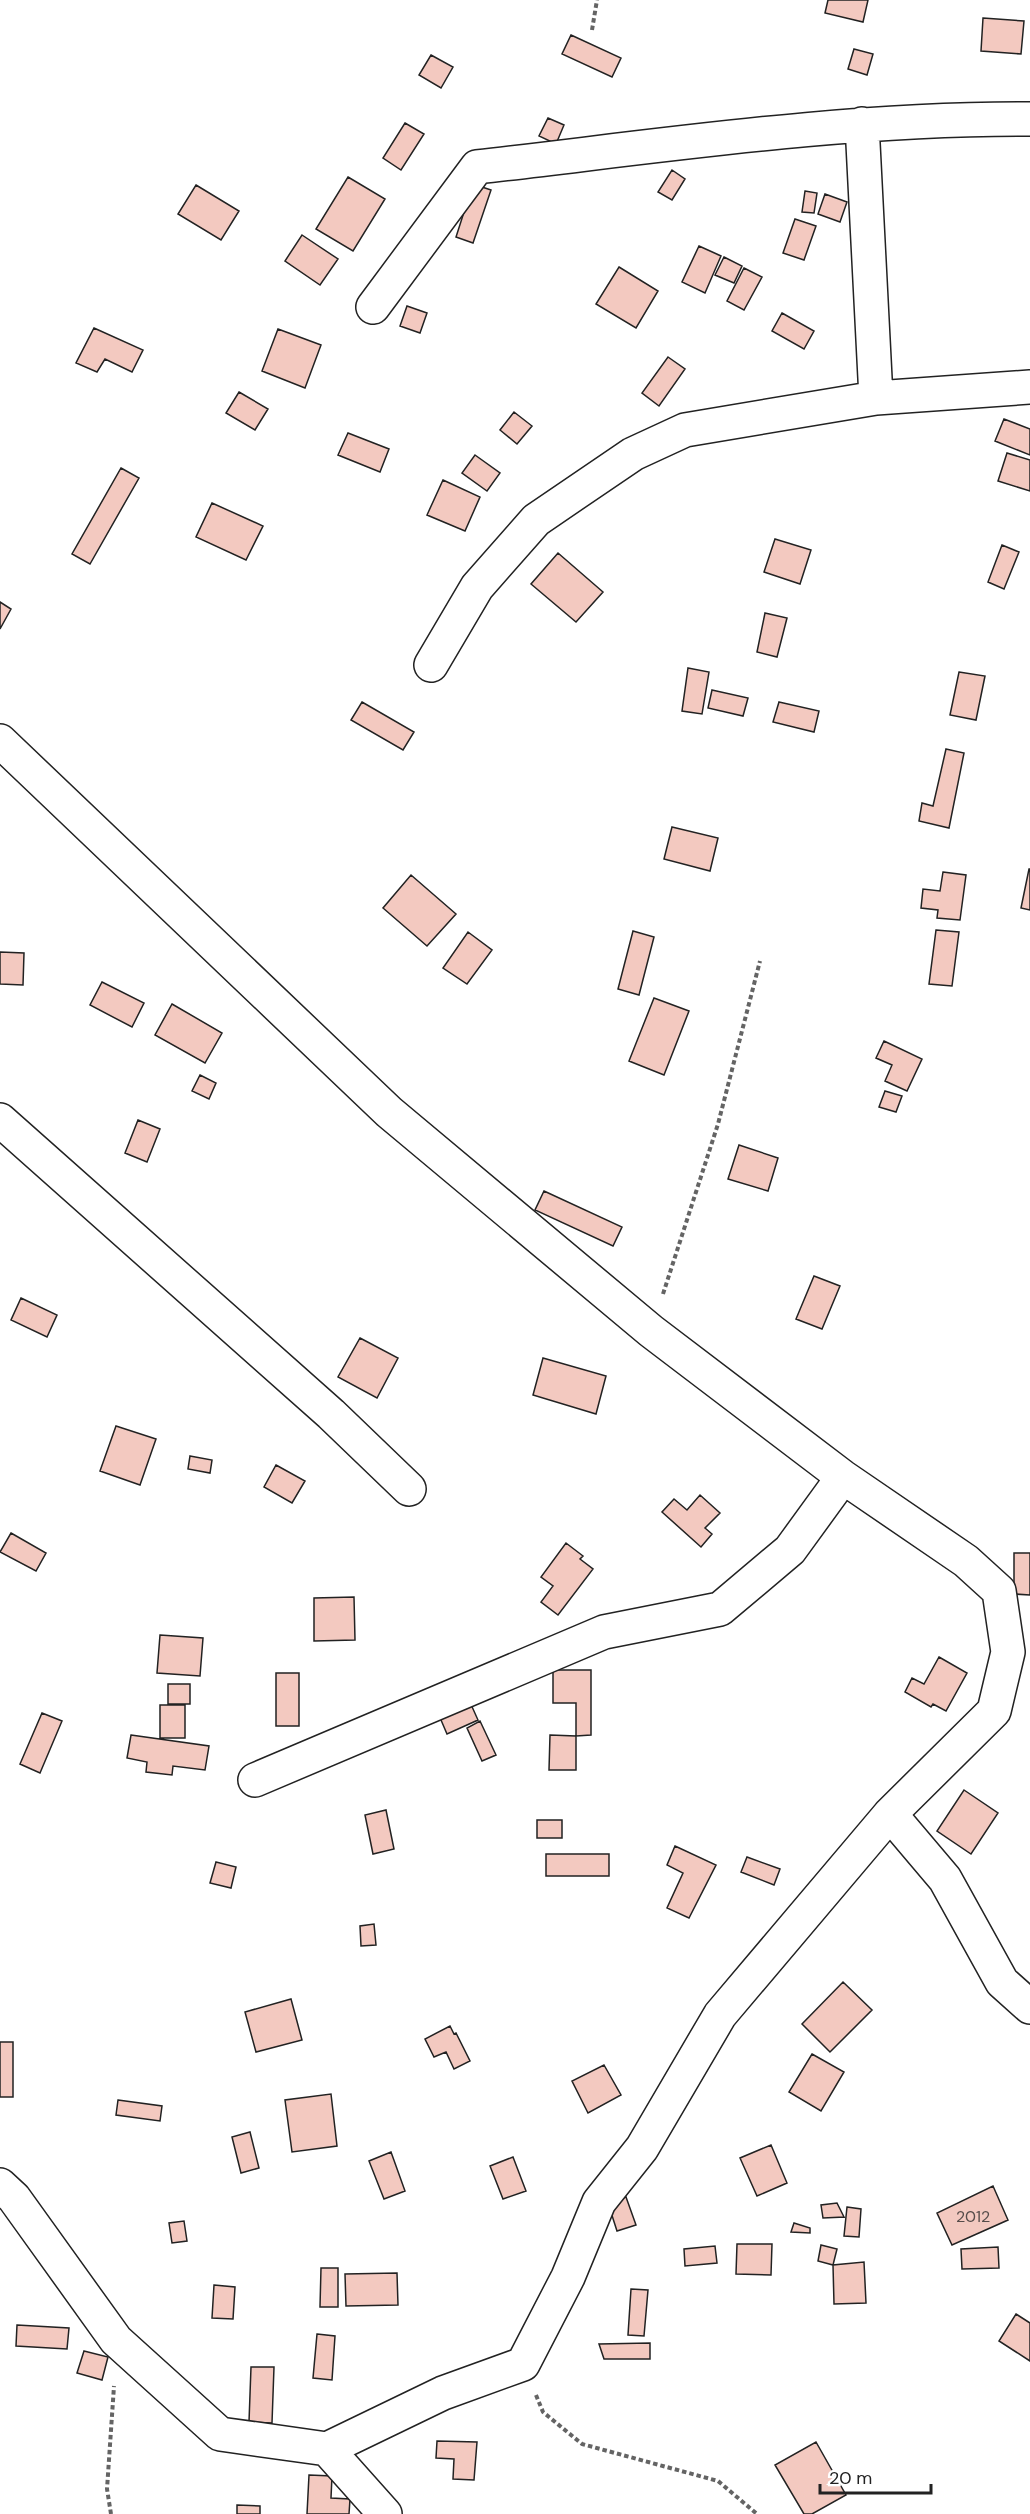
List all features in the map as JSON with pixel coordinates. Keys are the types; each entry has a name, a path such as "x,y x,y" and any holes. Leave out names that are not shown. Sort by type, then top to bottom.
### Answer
{"street":[{"path":"373,307 477,167 862,124 947,118 1030,118"},
{"path":"862,124 876,398"},
{"path":"431,665 477,587 536,520 633,454 685,430 876,398 1030,387"},
{"path":"0,741 389,1112 651,1330 843,1477 966,1561 999,1591 1008,1652 994,1711 890,1814 720,2015 642,2148 599,2202 568,2277 523,2364 443,2393 327,2449 220,2434 116,2340 14,2198 0,2185"},
{"path":"0,1120 331,1414 409,1489"},
{"path":"255,1780 604,1632 720,1609 790,1550 843,1477"},
{"path":"890,1814 945,1879 1002,1982 1030,2007"},
{"path":"327,2449 385,2514"}],"path":[{"path":"592,30 597,0"},
{"path":"651,1330 718,1124 760,961"},
{"path":"111,2514 107,2488 116,2340"},
{"path":"523,2364 543,2412 582,2444 718,2481 757,2514"}],"building":[{"path":"828,0 868,0 863,22 825,13"},
{"path":"983,18 1024,21 1021,54 981,51"},
{"path":"571,35 621,58 612,77 562,54"},
{"path":"854,49 873,54 867,75 848,69"},
{"path":"431,55 453,67 441,88 419,75"},
{"path":"548,118 564,125 556,144 539,136"},
{"path":"405,123 424,134 401,170 383,158"},
{"path":"672,170 685,179 672,200 658,192"},
{"path":"348,177 385,199 353,251 316,229"},
{"path":"473,184 491,190 473,243 456,237"},
{"path":"196,185 239,211 221,240 178,214"},
{"path":"805,191 817,193 814,213 802,212"},
{"path":"825,194 847,202 840,222 818,214"},
{"path":"795,219 816,226 804,260 783,253"},
{"path":"302,235 338,259 320,285 285,261"},
{"path":"699,246 721,256 705,293 682,282"},
{"path":"724,257 742,266 734,283 715,275"},
{"path":"619,267 658,291 636,328 596,304"},
{"path":"744,268 762,277 744,310 727,301"},
{"path":"407,306 427,313 420,333 400,326"},
{"path":"782,313 814,331 804,349 772,331"},
{"path":"94,328 143,350 132,372 105,359 97,372 76,363"},
{"path":"278,329 321,345 305,388 262,371"},
{"path":"668,357 685,369 659,406 642,393"},
{"path":"239,392 268,409 255,430 226,413"},
{"path":"514,412 532,426 517,444 500,430"},
{"path":"1004,419 1030,429 1030,455 995,441"},
{"path":"348,433 389,449 380,472 338,455"},
{"path":"1007,453 1030,460 1030,491 998,481"},
{"path":"475,455 500,473 487,491 462,473"},
{"path":"121,468 139,478 90,564 72,554"},
{"path":"443,480 480,497 465,531 427,515"},
{"path":"212,503 263,526 246,560 196,537"},
{"path":"775,539 811,550 800,584 764,572"},
{"path":"1002,545 1019,552 1004,589 988,582"},
{"path":"558,553 603,592 576,622 531,584"},
{"path":"0,602 11,609 0,629"},
{"path":"765,613 787,618 777,657 757,652"},
{"path":"688,668 709,672 702,714 682,711"},
{"path":"959,672 985,676 976,720 950,715"},
{"path":"712,690 748,698 743,716 708,708"},
{"path":"362,702 414,732 403,750 351,720"},
{"path":"779,702 819,711 814,732 773,722"},
{"path":"946,749 964,753 949,828 919,821 922,803 933,806"},
{"path":"672,827 718,838 710,871 664,859"},
{"path":"1030,869 1030,910 1021,908"},
{"path":"943,872 966,875 960,920 937,918 938,910 921,908 923,889 940,891"},
{"path":"411,875 456,914 427,946 383,908"},
{"path":"936,930 959,932 952,986 929,984"},
{"path":"633,931 654,937 639,995 618,989"},
{"path":"468,932 492,950 467,984 443,968"},
{"path":"0,952 24,953 23,985 0,984"},
{"path":"102,982 144,1003 132,1027 90,1005"},
{"path":"654,998 689,1011 664,1075 629,1061"},
{"path":"172,1004 222,1033 205,1063 155,1035"},
{"path":"884,1041 922,1059 907,1091 885,1081 892,1065 876,1058"},
{"path":"200,1075 216,1083 209,1099 192,1091"},
{"path":"885,1091 902,1096 896,1112 879,1107"},
{"path":"138,1120 160,1129 147,1162 125,1153"},
{"path":"739,1145 778,1158 768,1191 728,1179"},
{"path":"544,1191 622,1227 613,1246 535,1210"},
{"path":"814,1276 840,1286 822,1329 796,1319"},
{"path":"21,1298 57,1315 47,1337 11,1320"},
{"path":"360,1338 398,1358 377,1398 338,1377"},
{"path":"543,1358 606,1376 596,1414 533,1395"},
{"path":"116,1426 156,1439 140,1485 100,1471"},
{"path":"190,1456 212,1460 210,1473 188,1469"},
{"path":"276,1465 305,1481 292,1503 264,1487"},
{"path":"700,1495 720,1513 705,1528 712,1534 701,1547 662,1512 674,1499 687,1510"},
{"path":"11,1533 46,1553 36,1571 0,1552"},
{"path":"566,1543 583,1556 580,1559 593,1569 558,1615 541,1602 553,1586 541,1577"},
{"path":"1014,1553 1030,1553 1030,1595 1014,1594"},
{"path":"354,1597 355,1640 314,1641 314,1598"},
{"path":"160,1635 203,1638 200,1676 157,1673"},
{"path":"939,1657 967,1673 946,1711 933,1704 931,1707 905,1692 912,1678 924,1684"},
{"path":"553,1670 591,1670 591,1735 576,1736 576,1703 553,1703"},
{"path":"276,1673 299,1673 299,1726 276,1726"},
{"path":"168,1684 190,1684 190,1704 168,1704"},
{"path":"469,1700 478,1720 447,1734 438,1713"},
{"path":"160,1705 185,1705 185,1738 160,1738"},
{"path":"42,1713 62,1721 40,1773 20,1764"},
{"path":"480,1721 496,1755 482,1761 467,1728"},
{"path":"131,1735 209,1746 205,1770 173,1766 172,1775 146,1772 147,1762 127,1758"},
{"path":"550,1735 576,1736 576,1770 549,1770"},
{"path":"964,1790 998,1813 971,1854 937,1831"},
{"path":"386,1810 394,1849 373,1854 365,1815"},
{"path":"537,1820 562,1820 562,1838 537,1838"},
{"path":"675,1846 716,1865 689,1918 667,1908 683,1873 667,1865"},
{"path":"546,1854 609,1854 609,1876 546,1876"},
{"path":"747,1857 780,1869 774,1885 741,1872"},
{"path":"216,1862 236,1867 231,1888 210,1883"},
{"path":"374,1924 376,1945 361,1946 360,1926"},
{"path":"843,1982 872,2010 830,2052 802,2024"},
{"path":"291,1999 302,2040 256,2052 245,2012"},
{"path":"450,2026 470,2061 454,2069 446,2052 434,2057 425,2039"},
{"path":"0,2042 13,2042 13,2097 0,2097"},
{"path":"812,2054 844,2072 821,2111 789,2092"},
{"path":"604,2065 621,2095 588,2113 572,2081"},
{"path":"331,2094 337,2146 292,2152 285,2100"},
{"path":"118,2100 162,2106 160,2121 116,2115"},
{"path":"250,2132 259,2168 241,2173 232,2137"},
{"path":"771,2145 787,2183 757,2196 740,2158"},
{"path":"391,2152 405,2191 384,2199 369,2161"},
{"path":"513,2157 526,2191 503,2199 490,2166"},
{"path":"993,2186 1008,2220 952,2245 937,2213"},
{"path":"626,2197 636,2225 617,2231 608,2203"},
{"path":"837,2203 844,2217 823,2218 821,2205"},
{"path":"847,2207 861,2209 859,2237 844,2236"},
{"path":"184,2221 187,2241 172,2243 169,2223"},
{"path":"794,2223 810,2228 810,2233 791,2232"},
{"path":"737,2244 772,2244 771,2275 736,2274"},
{"path":"821,2245 837,2249 833,2265 818,2261"},
{"path":"715,2246 717,2263 685,2266 684,2249"},
{"path":"998,2247 999,2268 962,2269 961,2249"},
{"path":"864,2262 866,2303 834,2304 833,2265"},
{"path":"321,2268 338,2268 338,2307 320,2307"},
{"path":"397,2273 398,2305 346,2306 345,2274"},
{"path":"214,2285 235,2287 233,2319 212,2318"},
{"path":"631,2289 648,2290 644,2336 628,2335"},
{"path":"1016,2314 1030,2323 1030,2361 999,2341"},
{"path":"17,2325 69,2328 67,2349 16,2346"},
{"path":"317,2334 335,2336 332,2380 313,2378"},
{"path":"650,2343 650,2359 604,2359 599,2344"},
{"path":"84,2351 108,2357 102,2380 77,2373"},
{"path":"251,2367 274,2367 272,2423 249,2422"},
{"path":"437,2441 477,2442 474,2480 453,2479 454,2459 436,2458"},
{"path":"816,2442 846,2495 812,2514 804,2514 775,2465"},
{"path":"309,2475 332,2476 331,2498 350,2499 349,2514 307,2514"},
{"path":"237,2505 260,2506 260,2514 237,2514"}]}
